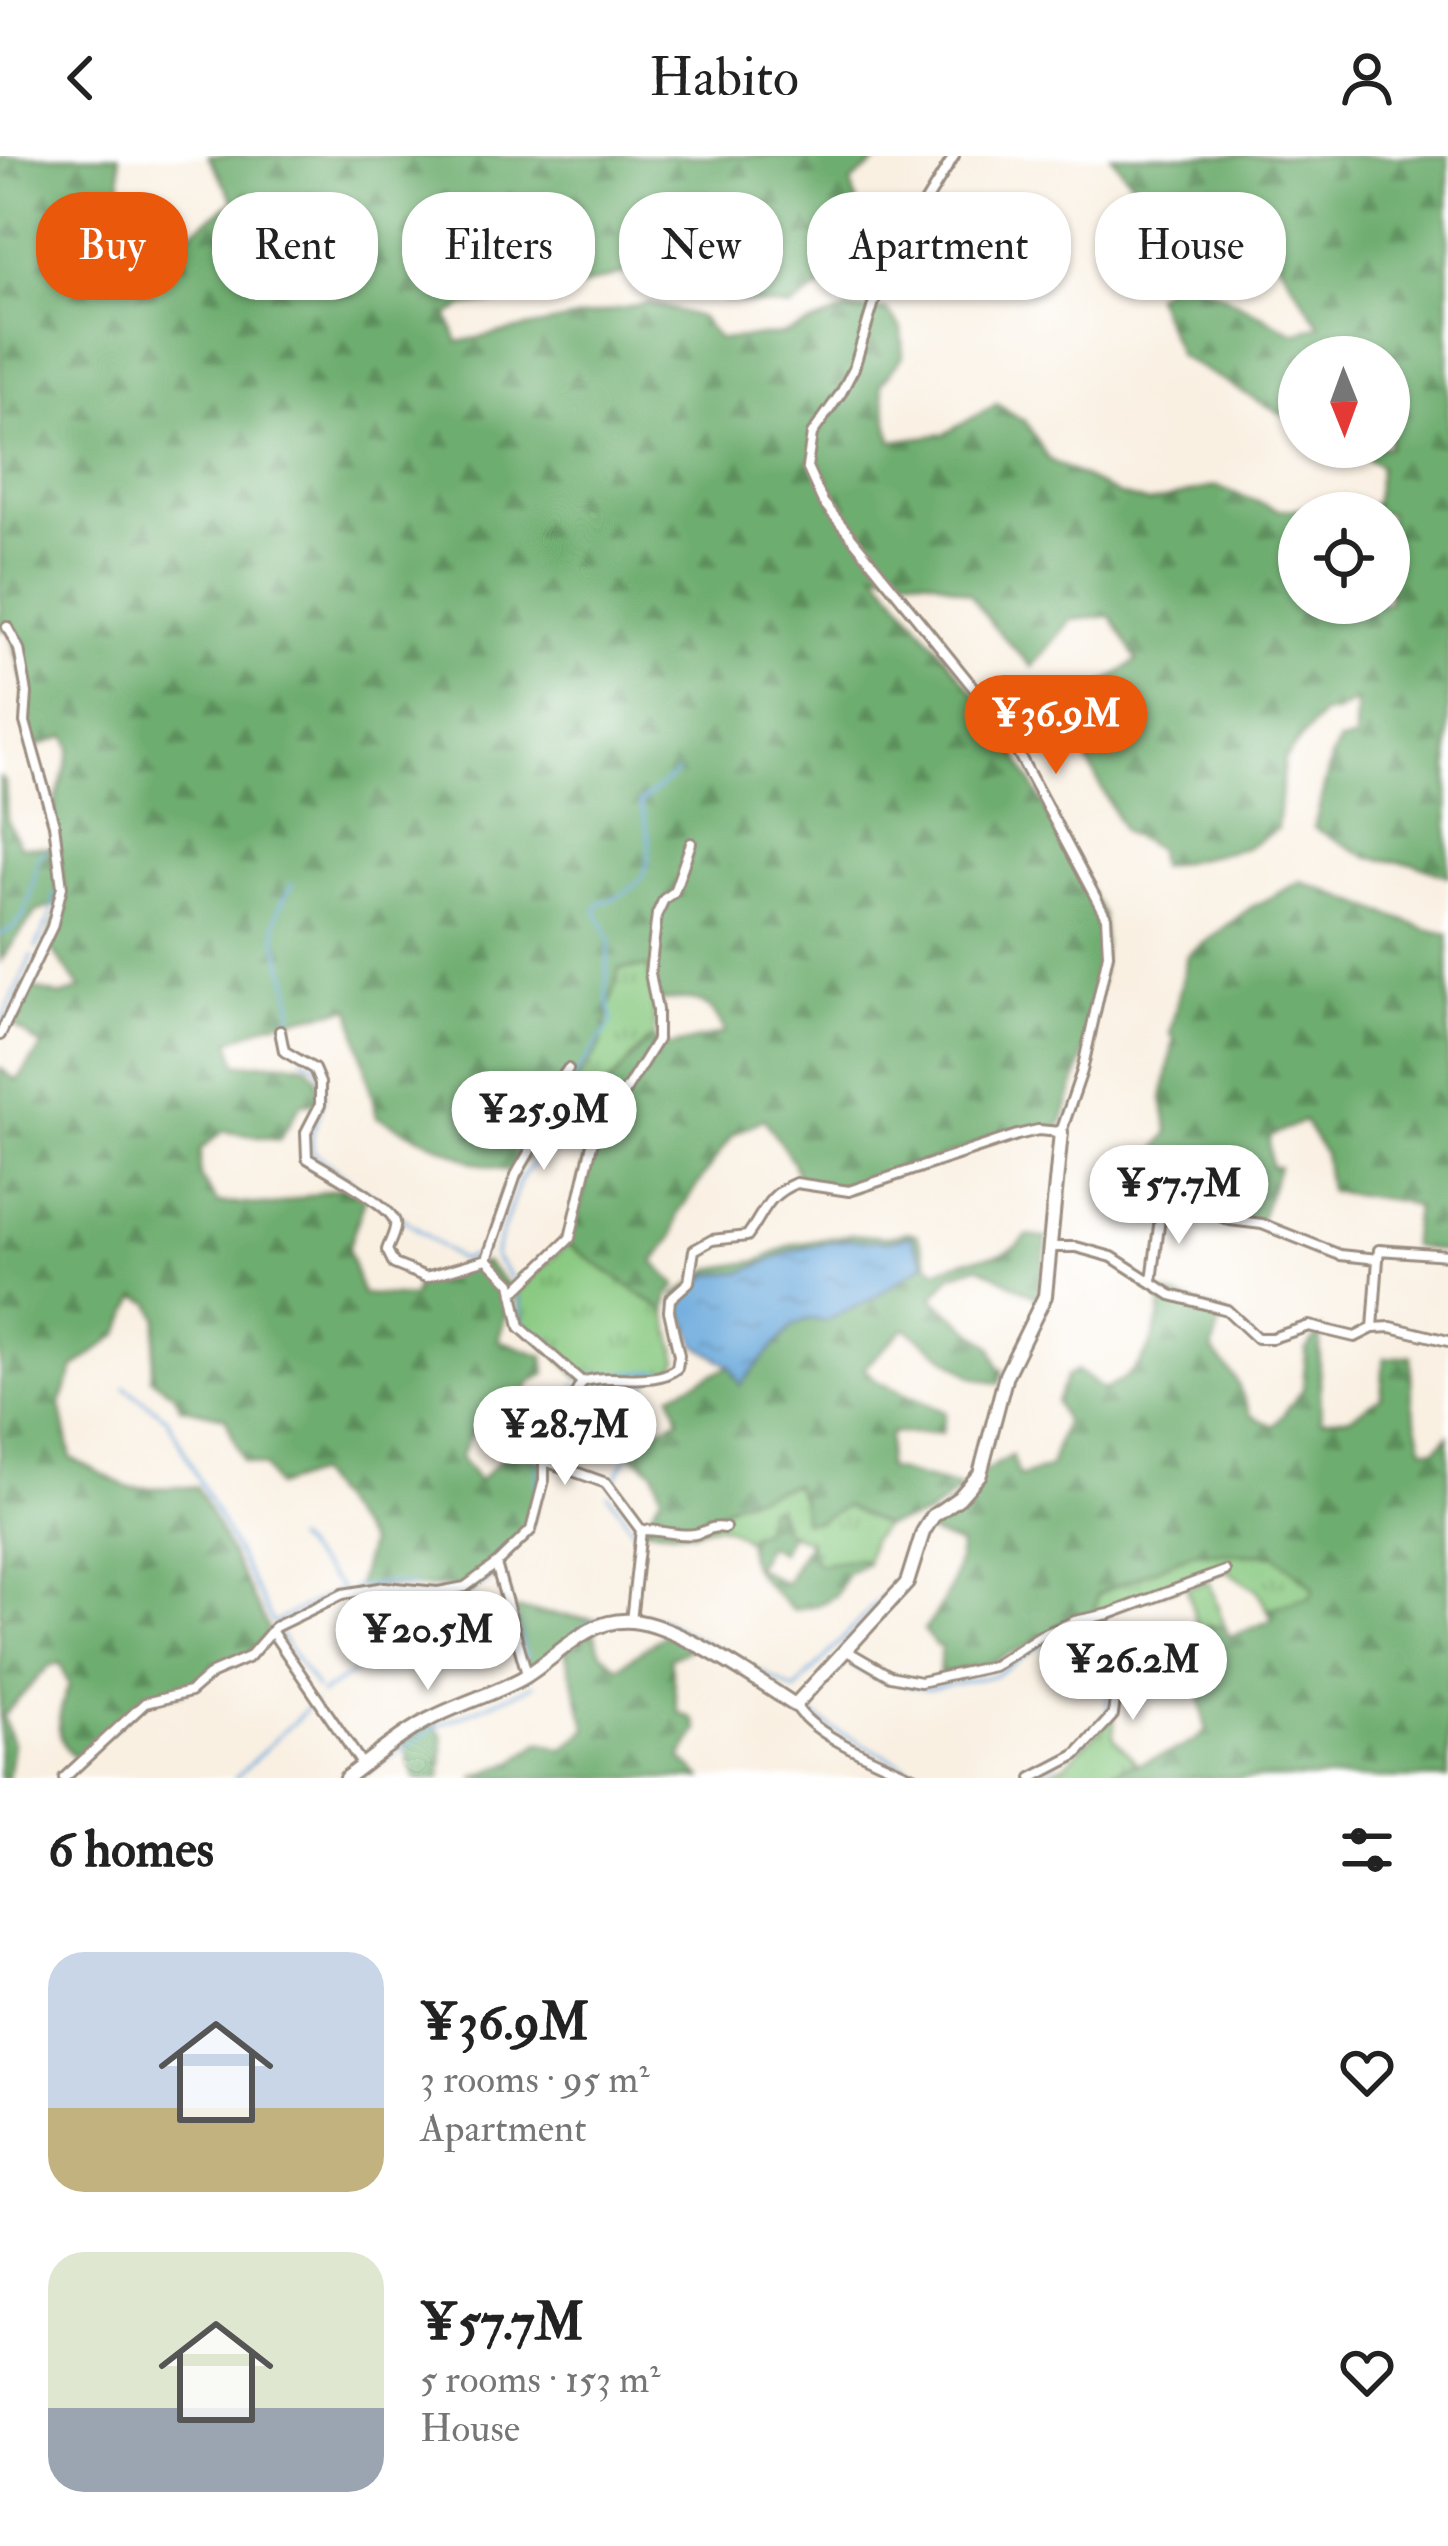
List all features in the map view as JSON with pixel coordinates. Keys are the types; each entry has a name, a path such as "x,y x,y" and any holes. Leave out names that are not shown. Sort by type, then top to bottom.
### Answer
{"street":[{"path":"795,1705 907,1583 933,1516 959,1498 980,1474 1006,1375 1045,1296 1061,1132 1082,1071 1108,955 1106,916 1001,723 823,502 807,467 812,434 854,368 884,268 954,156"},
{"path":"0,1035 52,927 62,887 54,824 25,722 28,693 19,649 7,627"},
{"path":"513,1292 569,1238 592,1144 657,1040 650,973 657,914 664,898 674,892 691,843"},
{"path":"280,1031 284,1051 314,1069 320,1083 320,1105 306,1132 307,1158 378,1203 393,1218 396,1227 387,1250 394,1264 426,1277 487,1259"},
{"path":"487,1259 516,1175 535,1142 543,1105 568,1069"},
{"path":"64,1778 145,1703 190,1692 212,1673 249,1657 272,1631 343,1594 385,1587 450,1592 465,1587 499,1560 531,1530 548,1442 582,1382 662,1377 674,1372 680,1355 671,1327 670,1299 689,1282 694,1250 712,1240 747,1236 767,1201 788,1186 796,1183 849,1191 1017,1135 1037,1130 1061,1132"},
{"path":"1152,1282 1162,1202 1166,1200 1262,1225 1340,1255 1378,1259"},
{"path":"1048,1248 1076,1247 1104,1254 1172,1294 1227,1310 1256,1338 1272,1339 1309,1326 1355,1336 1373,1328 1402,1328 1448,1341"},
{"path":"1373,1328 1378,1250 1448,1255"},
{"path":"487,1259 511,1283 520,1327 582,1382"},
{"path":"544,1461 606,1483 640,1530 632,1621"},
{"path":"640,1530 691,1535 713,1526 725,1528"},
{"path":"499,1560 528,1676"},
{"path":"847,1651 890,1676 920,1682 994,1666 1038,1637 1225,1571"},
{"path":"1032,1778 1076,1755 1113,1715 1116,1691 1089,1619"},
{"path":"346,1778 433,1717 528,1676 587,1631 632,1621 673,1634 795,1705 802,1717 826,1732 915,1778"},
{"path":"272,1631 362,1765"}],"green space":[{"path":"0,156 119,156 126,192 36,192 36,300 188,300 188,234 212,217 212,300 378,300 378,192 229,192 208,156 885,156 851,182 854,192 807,192 807,297 790,308 724,300 783,300 783,192 619,192 619,275 595,282 595,192 402,192 402,300 514,300 464,306 448,316 458,342 649,303 700,317 719,340 784,334 848,310 887,310 901,329 903,356 881,384 892,441 944,434 997,404 1026,422 1048,459 1117,494 1149,503 1216,486 1278,510 1278,624 1410,624 1410,492 1376,492 1380,468 1410,468 1410,336 1278,336 1278,412 1179,356 1156,300 1232,300 1295,333 1320,325 1286,273 1286,192 1141,192 1111,156 1448,156 1448,876 1415,864 1369,858 1314,828 1331,759 1339,742 1355,740 1356,701 1336,713 1323,713 1284,760 1277,829 1245,848 1159,867 1157,849 1124,832 1069,725 1079,702 1137,660 1111,616 1071,620 1032,667 970,594 936,580 875,570 1001,726 1102,914 1098,993 1060,1128 999,1137 848,1189 799,1180 793,1162 764,1119 732,1135 678,1213 673,1237 654,1262 677,1285 669,1295 666,1312 568,1244 584,1188 586,1149 596,1134 603,1091 649,1039 670,1046 725,1033 713,1012 700,1002 659,1001 648,967 619,969 600,1047 541,1134 536,1151 511,1172 471,1161 377,1117 351,1008 271,1023 230,1041 237,1064 308,1066 317,1078 319,1103 301,1104 279,1140 223,1131 200,1150 200,1177 218,1203 273,1205 346,1186 365,1199 348,1249 362,1294 413,1297 418,1279 485,1262 511,1288 498,1340 544,1356 546,1374 531,1382 504,1442 471,1432 460,1458 479,1481 505,1455 542,1460 542,1480 526,1535 459,1587 357,1587 369,1544 315,1473 276,1487 265,1467 243,1461 225,1417 180,1407 173,1393 151,1378 158,1318 151,1303 137,1297 119,1334 74,1368 60,1404 71,1458 130,1488 197,1487 268,1628 267,1635 247,1656 223,1663 183,1692 144,1701 82,1757 73,1756 59,1731 69,1685 60,1663 49,1666 3,1716 13,1744 8,1778 0,1778 0,1068 17,1081 42,1047 11,1023 25,986 61,996 81,989 47,943 64,886 52,813 71,749 66,736 35,747 27,724 30,698 9,628 0,630"},
{"path":"0,778 5,783 7,821 20,846 55,848 58,904 36,912 0,961"},
{"path":"1301,881 1448,934 1448,1252 1411,1246 1416,1207 1329,1191 1324,1153 1304,1121 1269,1137 1271,1167 1278,1167 1260,1221 1157,1201 1142,1186 1142,1169 1169,1132 1163,1099 1174,1039 1170,1033 1188,955 1250,908"},
{"path":"648,967 654,1040 586,1149 541,1134 600,1047 619,969"},
{"path":"851,1234 886,1237 917,1235 929,1264 938,1270 1004,1253 1027,1236 1047,1238 1038,1298 978,1266 951,1275 933,1298 992,1347 1003,1370 999,1384 973,1377 905,1328 864,1368 877,1381 945,1412 942,1433 890,1433 886,1468 962,1488 927,1516 884,1526 845,1506 818,1521 803,1521 802,1500 794,1484 733,1502 693,1532 643,1528 661,1494 654,1471 627,1452 640,1407 650,1433 679,1419 671,1394 730,1366 740,1384 793,1326 808,1319 825,1321 872,1299 925,1263 910,1236 886,1242 846,1239 793,1251 744,1272 706,1276 692,1292 677,1301 675,1296 711,1269 758,1261 792,1245"},
{"path":"568,1244 666,1312 678,1360 675,1368 659,1375 580,1379 522,1327 516,1292"},
{"path":"1162,1292 1231,1316 1221,1320 1212,1350 1235,1378 1251,1415 1274,1426 1303,1389 1306,1350 1321,1330 1321,1420 1350,1417 1381,1397 1384,1358 1411,1356 1412,1403 1423,1448 1436,1449 1448,1435 1448,1778 1110,1778 1113,1771 1174,1751 1206,1731 1191,1643 1208,1626 1225,1627 1230,1637 1272,1620 1268,1610 1310,1597 1314,1588 1275,1555 1195,1552 1098,1594 1094,1615 990,1663 939,1675 941,1646 924,1631 949,1590 960,1545 927,1532 986,1470 1012,1456 1019,1477 1050,1467 1064,1422 1056,1402 1067,1376 1077,1370 1103,1390 1130,1373 1154,1338"},
{"path":"795,1484 818,1521 845,1506 884,1526 871,1540 866,1563 858,1558 819,1564 812,1558 809,1541 785,1532 776,1506 763,1529 750,1535 748,1542 722,1526 693,1532 733,1502"},
{"path":"776,1506 785,1532 791,1532 780,1552 766,1545 755,1567 785,1583 809,1541 812,1558 819,1564 858,1558 866,1563 846,1574 836,1595 820,1604 792,1610 753,1568 750,1535 763,1529 767,1509"},
{"path":"1195,1551 1276,1555 1315,1588 1310,1597 1268,1610 1256,1590 1226,1570 1094,1615 1097,1594"},
{"path":"1209,1581 1225,1627 1208,1626 1192,1643 1197,1676 1158,1695 1153,1689 1124,1694 1117,1685 1174,1649 1197,1626 1187,1588"},
{"path":"512,1609 606,1621 528,1669"},
{"path":"594,1632 600,1651 618,1667 665,1634 692,1648 670,1658 678,1712 693,1719 698,1730 681,1758 702,1778 473,1778 515,1761 540,1742 564,1749 587,1729 565,1652"},
{"path":"1115,1715 1113,1737 1137,1763 1113,1771 1110,1778 1040,1778 1067,1763"},
{"path":"433,1721 443,1737 441,1778 415,1778 403,1741"}],"water":[{"path":"910,1236 925,1263 872,1299 825,1321 808,1319 793,1326 740,1385 730,1366 697,1345 677,1301 711,1274 744,1272 793,1251 846,1239 886,1242"}],"waterway":[{"path":"513,1280 494,1256 520,1180 542,1150 548,1117 612,1022 606,987 610,940 596,909 641,878 649,836 640,803 677,773"},
{"path":"0,935 25,912 39,856 46,851"},
{"path":"284,1029 292,1003 276,919 292,884"},
{"path":"36,948 56,892"},
{"path":"0,1025 32,956"},
{"path":"303,1058 317,1065 325,1091 313,1130 313,1152 353,1182"},
{"path":"361,1187 459,1260 483,1253"},
{"path":"519,1297 524,1325 545,1337 582,1375 662,1371"},
{"path":"613,1484 629,1452 648,1383"},
{"path":"537,1452 576,1384"},
{"path":"125,1387 167,1418 273,1623 341,1589 294,1540"},
{"path":"537,1463 537,1490"},
{"path":"608,1494 636,1533"},
{"path":"637,1614 661,1619 795,1690 892,1586 916,1529"},
{"path":"515,1541 498,1554 526,1658"},
{"path":"321,1694 494,1577"},
{"path":"352,1588 383,1583 414,1586"},
{"path":"576,1632 591,1622 629,1614"},
{"path":"1118,1682 1173,1648 1195,1624"},
{"path":"849,1663 877,1679 928,1689 996,1675 1036,1649 1086,1627"},
{"path":"278,1632 317,1689"},
{"path":"358,1778 437,1726 534,1685"},
{"path":"1078,1747 1108,1712 1107,1688"},
{"path":"235,1778 314,1702"},
{"path":"805,1709 833,1729 928,1778"},
{"path":"1025,1778 1056,1762"}]}
